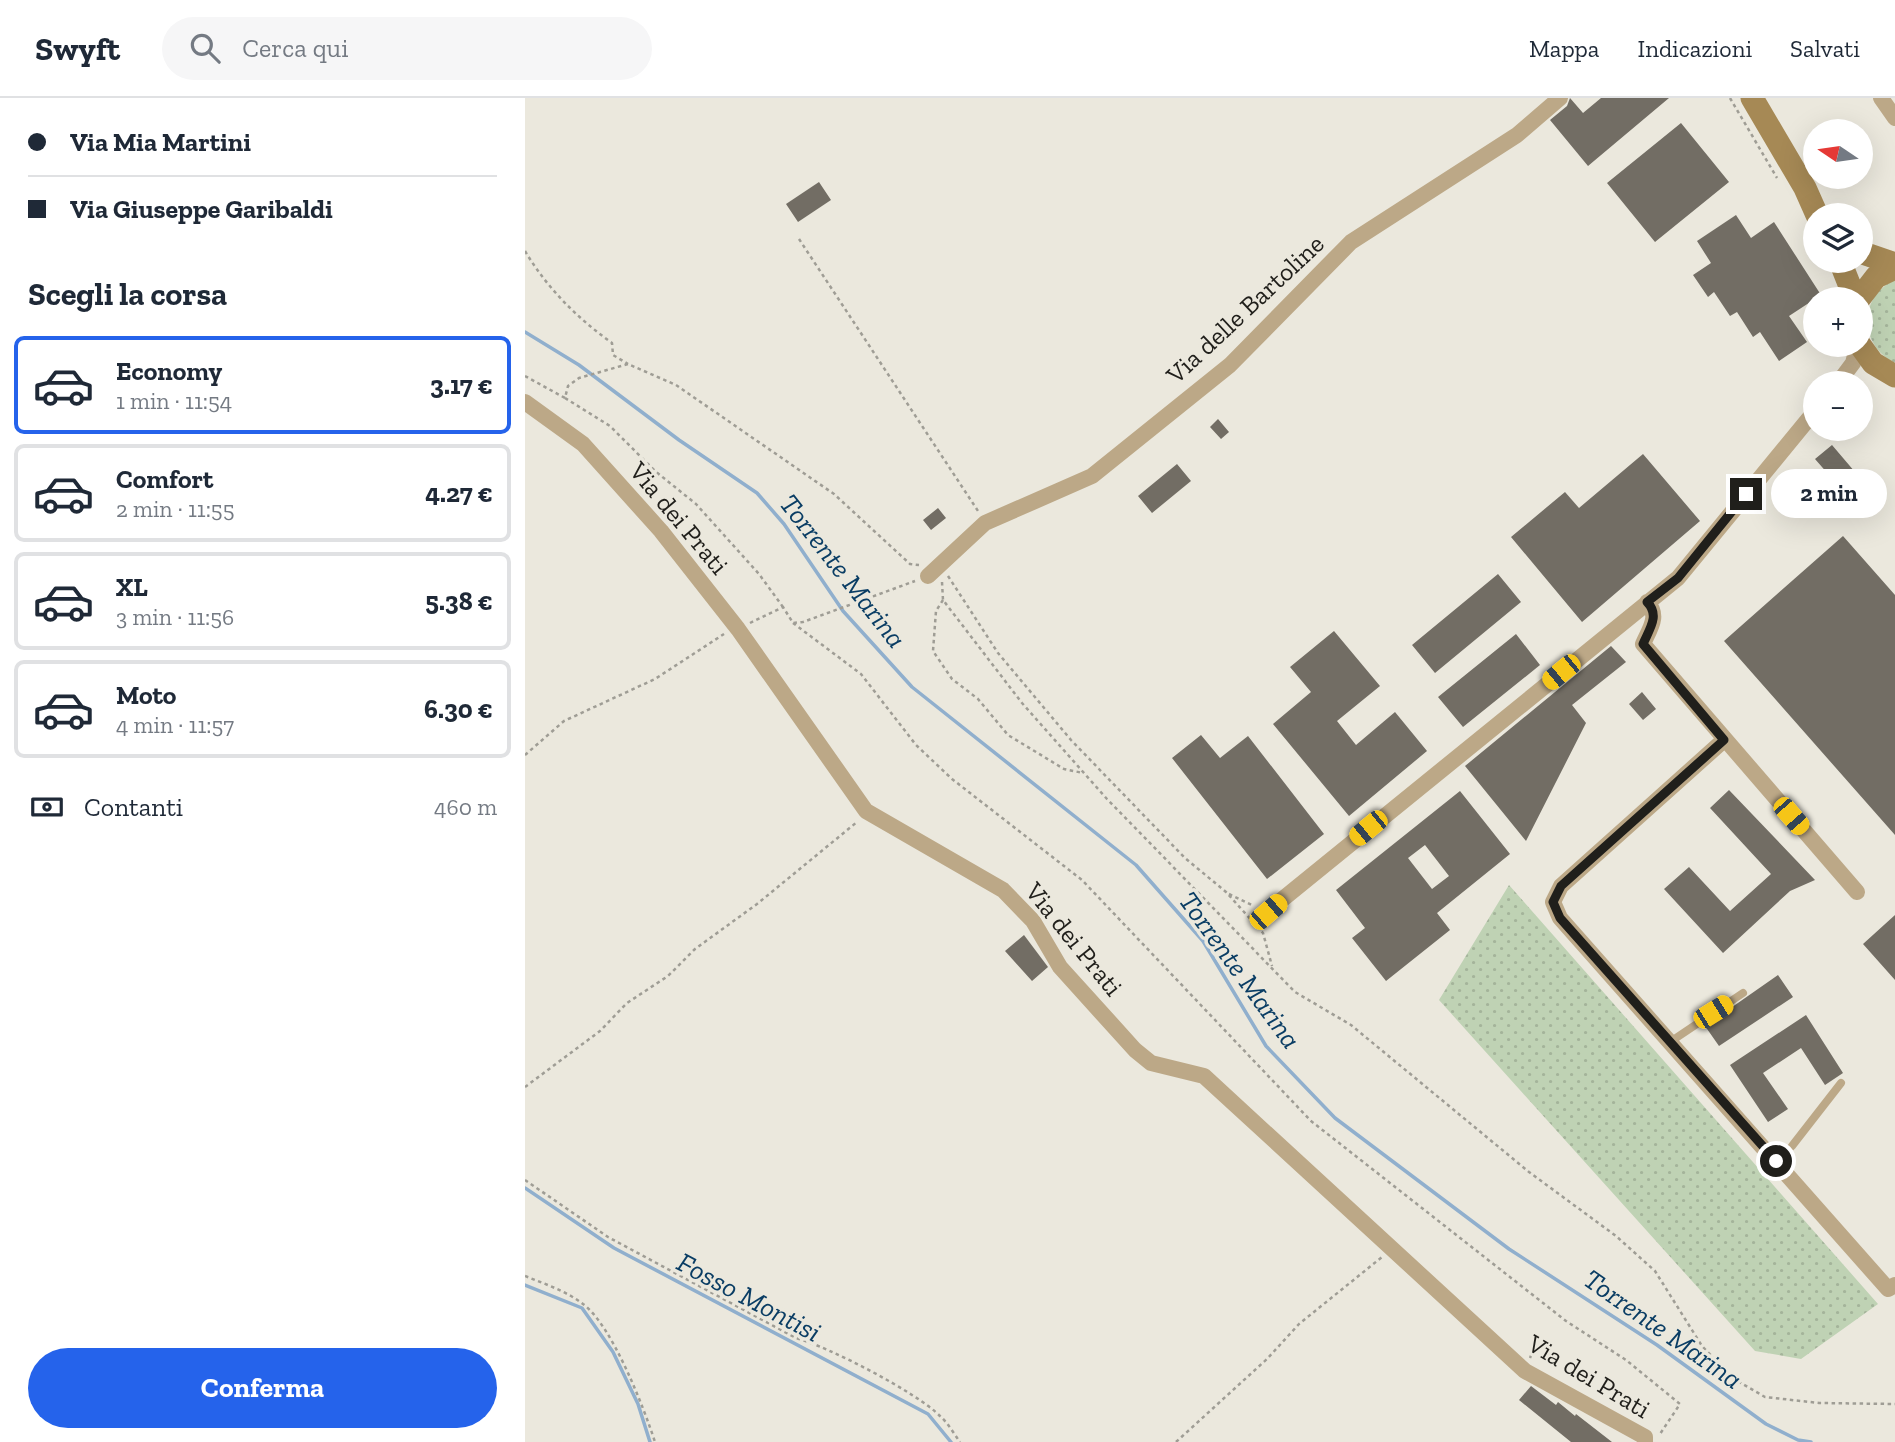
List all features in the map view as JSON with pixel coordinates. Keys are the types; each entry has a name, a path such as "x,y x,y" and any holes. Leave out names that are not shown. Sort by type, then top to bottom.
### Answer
{"main road":[{"path":"1752,98 1805,188 1817,203"},
{"path":"1873,257 1895,266"},
{"path":"1867,287 1876,277 1895,266"},
{"path":"1867,357 1892,375"}],"street":[{"name":"Via delle Bartoline","path":"928,576 985,523 1092,476 1230,365 1352,242 1517,135 1560,98"},
{"path":"1881,98 1894,113"},
{"path":"1853,371 1858,368 1873,371"},
{"path":"1873,371 1892,375"},
{"name":"Via dei Prati","path":"525,402 583,444 661,531 737,628 866,811 1003,890 1033,921 1060,967 1135,1050 1151,1063 1204,1076 1390,1251 1525,1371 1645,1437 1645,1442"},
{"path":"1268,912 1678,578 1803,426"},
{"path":"1647,602 1654,612 1654,619 1643,644 1857,892"},
{"path":"1724,740 1561,886 1553,902 1560,918 1888,1289 1895,1285"}],"lane":[{"path":"1670,1042 1743,993"},
{"path":"1776,1161 1792,1146 1841,1083"}],"path":[{"path":"799,239 985,523"},
{"path":"525,251 555,293 576,316 612,343 613,355 676,386 747,431 834,494 910,564 941,565"},
{"path":"565,398 568,386 579,378 628,364"},
{"path":"525,376 610,426 655,471 696,504 759,574 793,623 861,674 916,745 952,779 1082,880 1311,1121 1566,1321 1626,1360 1680,1404 1654,1442"},
{"path":"941,565 943,600 1021,703 1181,877 1295,992 1351,1025 1529,1172 1616,1236 1655,1271 1702,1346 1734,1379 1765,1397 1819,1403 1895,1404"},
{"path":"941,565 998,653 1071,740 1185,858 1226,892 1263,933 1272,967"},
{"path":"793,623 803,622 928,576"},
{"path":"943,600 936,611 933,651 952,679 978,699 1008,734 1065,769 1084,773"},
{"path":"525,755 564,721 655,679 737,628 783,607"},
{"path":"525,1087 600,1031 627,1003 668,976 695,949 757,904 866,811"},
{"path":"1226,892 1268,912"},
{"path":"525,1180 608,1237 796,1338 821,1345 918,1400 941,1416 960,1442"},
{"path":"1175,1442 1267,1359 1299,1324 1390,1251"},
{"path":"525,1276 558,1289 586,1306 619,1355 646,1413 655,1442"}],"green space":[{"path":"1895,280 1895,363 1883,355 1873,341 1873,299 1883,287"},
{"path":"1509,885 1878,1304 1801,1359 1755,1351 1439,1000"}],"building":[{"path":"1570,98 1583,113 1601,98 1669,98 1588,166 1550,120 1567,106"},
{"path":"1681,123 1729,182 1655,242 1607,183"},
{"path":"819,182 831,200 798,222 786,204"},
{"path":"1736,215 1751,238 1774,222 1803,267 1803,273 1807,273 1816,287 1803,287 1803,307 1789,316 1803,336 1803,345 1779,361 1760,332 1753,337 1737,312 1730,316 1714,292 1708,297 1693,275 1711,263 1697,241"},
{"path":"1218,419 1229,432 1221,439 1210,427"},
{"path":"1832,445 1872,492 1856,506 1815,459"},
{"path":"1643,454 1700,521 1582,622 1511,537 1565,492 1579,508"},
{"path":"1177,464 1191,481 1152,513 1138,496"},
{"path":"938,508 946,518 931,530 923,520"},
{"path":"1843,536 1895,595 1895,835 1724,641"},
{"path":"1498,574 1521,602 1435,673 1412,645"},
{"path":"1334,631 1380,686 1337,721 1356,745 1395,712 1427,751 1349,816 1273,724 1311,692 1290,667"},
{"path":"1516,634 1540,665 1463,727 1438,697"},
{"path":"1611,646 1626,662 1572,705 1586,723 1526,841 1465,766"},
{"path":"1642,692 1656,709 1643,720 1629,704"},
{"path":"1201,735 1220,758 1248,736 1324,834 1267,879 1172,758"},
{"path":"1729,790 1815,880 1790,891 1723,953 1664,889 1689,867 1730,911 1771,874 1710,808"},
{"path":"1460,791 1510,854 1437,913 1450,930 1386,981 1352,938 1365,928 1336,890","holes":["1425,845 1449,876 1432,889 1408,858"]},
{"path":"1895,915 1895,980 1863,944"},
{"path":"1024,935 1048,967 1032,981 1005,951"},
{"path":"1778,975 1793,997 1719,1046 1705,1026"},
{"path":"1806,1015 1843,1073 1825,1085 1801,1048 1763,1073 1788,1109 1768,1122 1730,1065"},
{"path":"1531,1386 1556,1405 1558,1402 1575,1416 1576,1414 1612,1442 1571,1442 1519,1400"}],"waterway":[{"name":"Torrente Marina","path":"525,332 579,365 679,440 757,493 784,524 843,611 912,687 1136,865 1203,941 1266,1046 1335,1118 1509,1249 1657,1345 1766,1424 1798,1440 1811,1442"},
{"name":"Fosso Montisi","path":"525,1188 614,1248 928,1414 951,1442"},
{"path":"525,1285 582,1308 613,1352 638,1404 650,1442"}],"route":[{"path":"1746,494 1678,578 1647,602 1654,612 1654,619 1643,644 1724,740 1561,886 1553,902 1560,918 1776,1161"}]}
